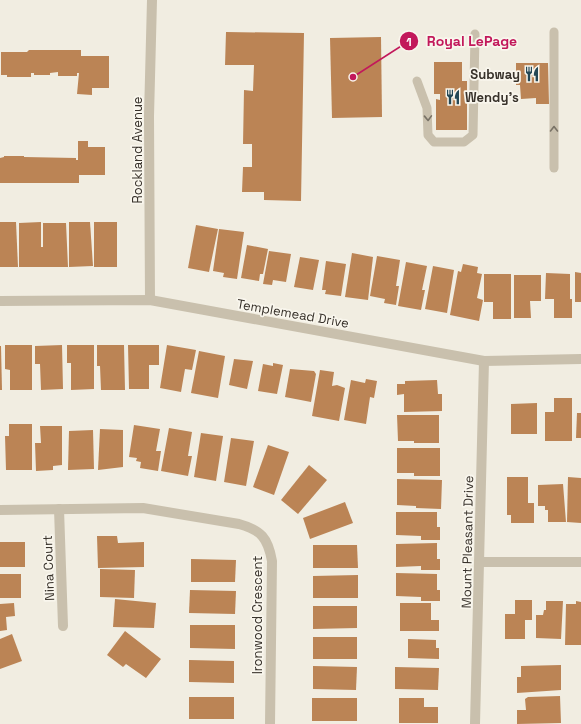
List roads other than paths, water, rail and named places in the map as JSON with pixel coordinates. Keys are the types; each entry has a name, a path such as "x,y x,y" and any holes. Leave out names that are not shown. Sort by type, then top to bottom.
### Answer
{"street":[{"name":"Rockland Avenue","path":"150,300 149,116 152,0"},
{"name":"Templemead Drive","path":"0,302 150,300 484,360 581,359"},
{"name":"Mount Pleasant Drive","path":"475,724 484,360"},
{"name":"Ironwood Crescent","path":"0,510 143,508 239,524 252,528 262,535 270,548 272,561 270,724"},
{"name":"Nina Court","path":"58,509 63,626"},
{"path":"480,562 581,562"}],"lane":[{"path":"554,32 554,168"},
{"path":"417,81 427,108 428,135 434,142 464,142 473,135 475,34"}],"place":[{"name":"Subway","path":"532,74"},
{"name":"Royal LePage","path":"353,77"},
{"name":"Wendy's","path":"453,97"}]}
